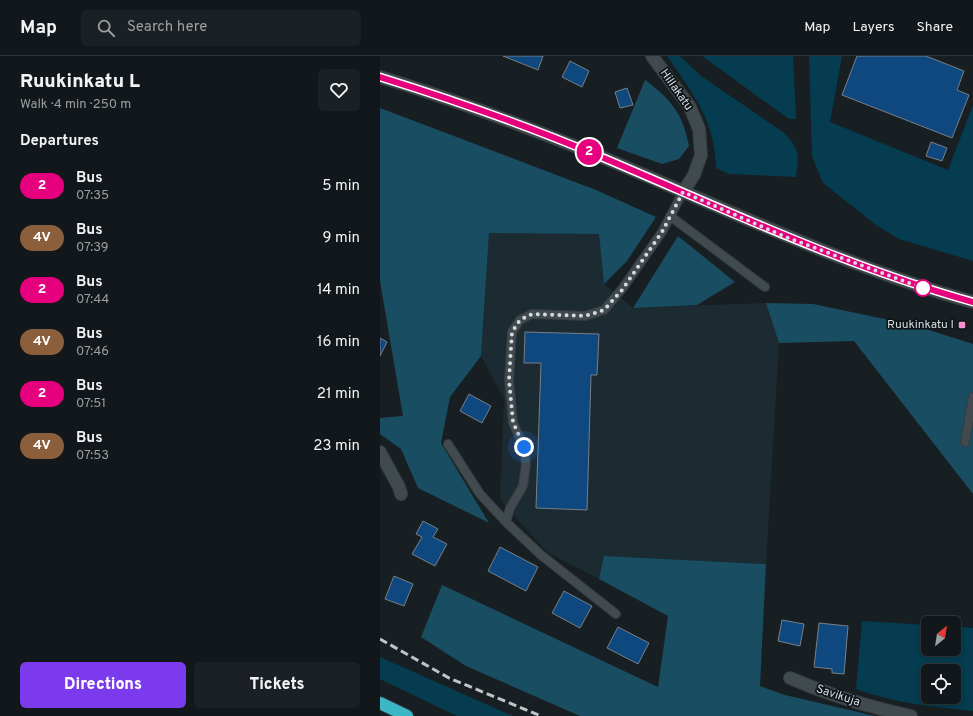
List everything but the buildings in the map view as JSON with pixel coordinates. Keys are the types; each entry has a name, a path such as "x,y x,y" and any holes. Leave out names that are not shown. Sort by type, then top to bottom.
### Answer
{"highway":[{"path":"380,703 407,716"}],"street":[{"name":"Hillakatu","path":"652,56 690,108 699,129 701,155 694,175 683,192"},
{"path":"380,77 427,91 586,151 788,238 922,288 973,302"},
{"path":"380,452 399,487 401,494"},
{"name":"Savikuja","path":"790,678 816,690 844,699 911,716"}],"lane":[{"path":"506,522 510,508 523,486 526,464 524,447 513,422 509,380 512,332 520,320 532,314 585,316 604,310 622,290 662,232 683,192"},
{"path":"670,216 765,287"},
{"path":"965,442 973,397"},
{"path":"448,444 480,494 506,522 541,555 616,614"}],"shaded area":[{"path":"667,56 680,56 701,76 783,132 793,143 797,152 798,163 796,177 729,174 716,168 715,151 707,121 694,95"},
{"path":"702,56 793,56 796,119 789,119"},
{"path":"809,56 842,56 830,122 948,170 973,105 973,261 899,239 876,225 823,183 812,156"},
{"path":"645,80 669,101 683,125 689,146 679,159 662,164 617,148"},
{"path":"380,108 596,190 656,217 627,261 604,284 599,234 489,233 481,356 450,397 441,443 489,523 418,488 401,449 380,434 380,418 403,416 380,281"},
{"path":"489,233 599,234 604,284 633,308 766,303 779,343 766,564 604,556 599,579 547,552 500,500 504,399 481,356"},
{"path":"678,236 735,282 697,305 633,308"},
{"path":"766,303 813,304 913,325 973,344 973,494 854,341 779,343"},
{"path":"604,556 766,564 760,686 785,695 875,716 580,716 466,666 421,637 442,585 658,687 668,616 599,579"},
{"path":"862,621 921,625 921,656 961,656 961,627 973,628 973,711 928,706 870,694 856,689"},
{"path":"380,657 513,716 457,716 380,679"}],"railway":[{"path":"380,639 449,678 541,716"}],"bus line":[{"name":"2","path":"380,77 427,91 586,151 788,238 922,288 973,302"}],"place":[{"name":"Ruukinkatu I","path":"962,325"}],"route":[{"path":"524,447 513,422 509,380 512,332 520,320 532,314 585,316 604,310 622,290 662,232 683,192 788,238 923,288"}]}
